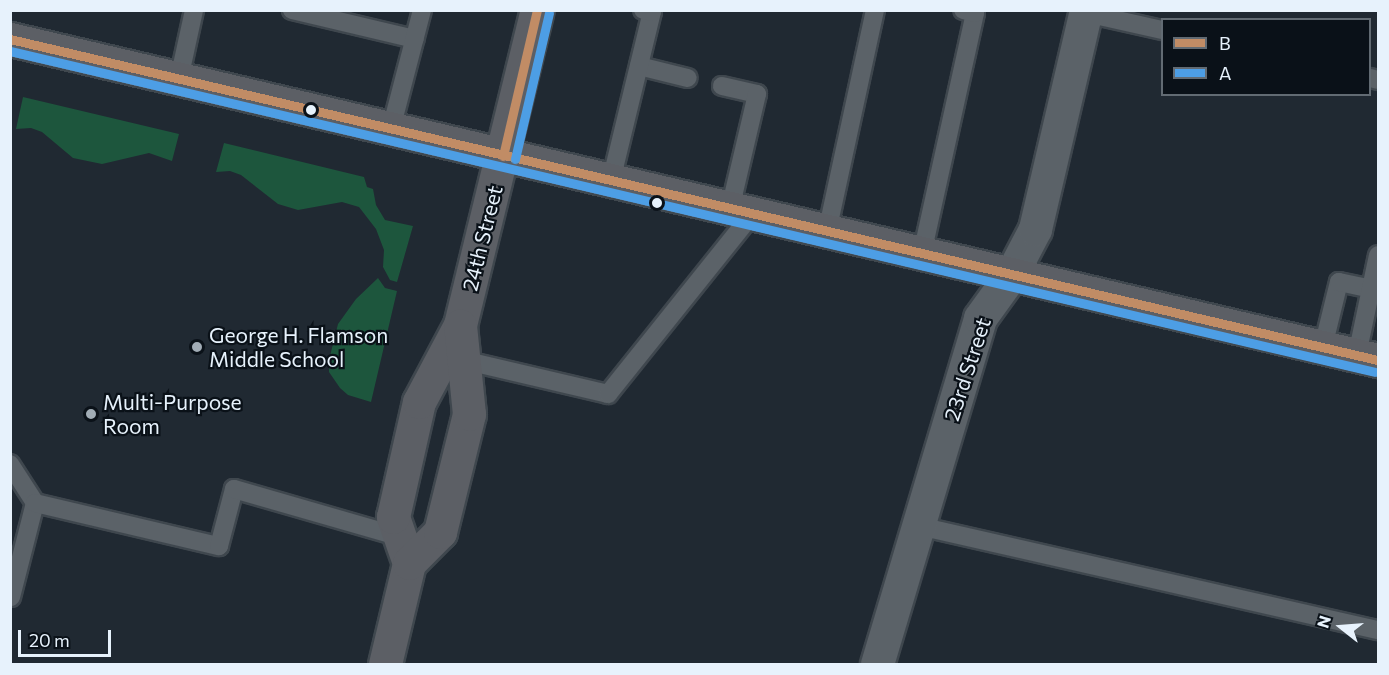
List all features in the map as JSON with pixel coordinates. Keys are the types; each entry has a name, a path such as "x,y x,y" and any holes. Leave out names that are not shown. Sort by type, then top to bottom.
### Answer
{"main road":[{"name":"24th Street","path":"385,664 404,550 393,517 419,402 460,325 537,10"},
{"path":"10,39 1368,357"},
{"name":"24th Street","path":"404,550 440,532 469,414 460,325"}],"street":[{"name":"23rd Street","path":"877,664 980,318 1011,275 1035,229 1086,12"}],"lane":[{"path":"179,79 194,10"},
{"path":"292,10 415,39"},
{"path":"391,129 422,10"},
{"path":"611,181 652,12 643,10"},
{"path":"827,232 875,10"},
{"path":"922,254 975,13 963,10"},
{"path":"1086,12 1161,30"},
{"path":"639,66 688,78"},
{"path":"463,360 608,394 741,212 757,94 722,86"},
{"path":"1368,357 1371,289 1378,255"},
{"path":"1323,347 1339,282 1371,289"},
{"path":"10,464 35,502 219,546 234,489 404,550"},
{"path":"11,597 35,502"},
{"path":"919,526 1378,630"}],"green space":[{"path":"23,97 179,134 172,161 149,153 102,164 73,158 42,132 31,128 16,129"},
{"path":"224,143 364,177 367,187 373,189 376,205 385,220 413,226 397,282 390,280 383,267 384,250 376,229 359,207 342,202 298,210 278,204 241,175 230,171 216,172"},
{"path":"378,278 385,288 397,291 371,402 348,395 340,388 329,372 329,360 338,324 356,299"}],"transit line":[{"name":"B","path":"503,156 537,10"},
{"name":"A","path":"515,159 549,13"},
{"name":"B","path":"10,39 1378,360"},
{"name":"A","path":"10,51 1375,372"}],"place":[{"name":"George H. Flamson Middle School","path":"197,347"},
{"name":"Multi-Purpose Room","path":"91,414"}]}
